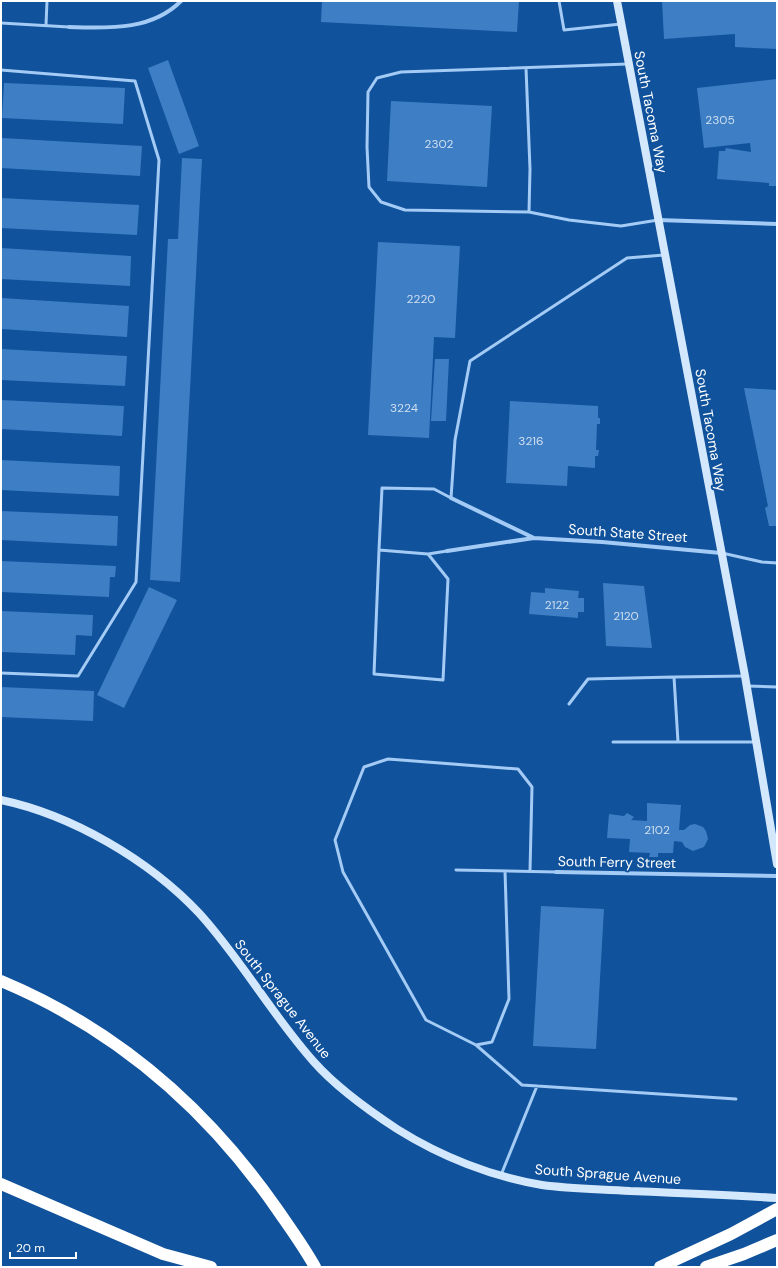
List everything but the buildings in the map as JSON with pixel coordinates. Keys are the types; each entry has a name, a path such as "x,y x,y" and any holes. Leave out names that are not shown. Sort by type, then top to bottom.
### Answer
{"highway":[{"path":"1,981 55,1008 107,1038 149,1068 189,1103 224,1140 262,1188 291,1229 315,1267"},
{"path":"1,1184 163,1254 211,1267"},
{"path":"660,1267 731,1234 777,1209"},
{"path":"706,1267 744,1254 777,1240"}],"street":[{"path":"69,27 129,27 153,19 181,1"},
{"name":"South Tacoma Way","path":"617,1 747,686 777,864"},
{"path":"658,220 777,224"},
{"name":"South State Street","path":"451,498 534,538"},
{"name":"South State Street","path":"447,551 534,538 610,542 721,552"},
{"name":"South Sprague Avenue","path":"1,800 47,813 101,839 132,857 181,895 199,914 246,972 291,1035 316,1064 344,1090 398,1129 453,1158 500,1175 544,1185 777,1198"},
{"name":"South Ferry Street","path":"556,872 777,876"}],"lane":[{"path":"46,25 47,1"},
{"path":"559,1 564,30 621,24"},
{"path":"1,23 69,27"},
{"path":"630,64 401,72 377,78 368,92 367,148 369,187 381,202 405,210 529,212 569,220 621,226 658,220"},
{"path":"526,68 530,169 529,212"},
{"path":"1,70 135,81 159,160 136,582 78,676 1,673"},
{"path":"428,554 448,579 443,680 374,674 382,488 434,489 451,498 455,440 470,360 627,258 666,255"},
{"path":"379,550 428,554 447,551"},
{"path":"721,552 762,562 777,562"},
{"path":"569,704 588,679 745,676"},
{"path":"674,677 678,742"},
{"path":"747,686 777,687"},
{"path":"613,742 756,742"},
{"path":"530,871 532,787 518,769 388,759 364,767 335,840 343,872 426,1020 476,1045 522,1085 736,1099"},
{"name":"South Ferry Street","path":"456,870 556,872"},
{"path":"476,1045 492,1042 509,999 505,871"},
{"path":"500,1175 537,1086"}]}
